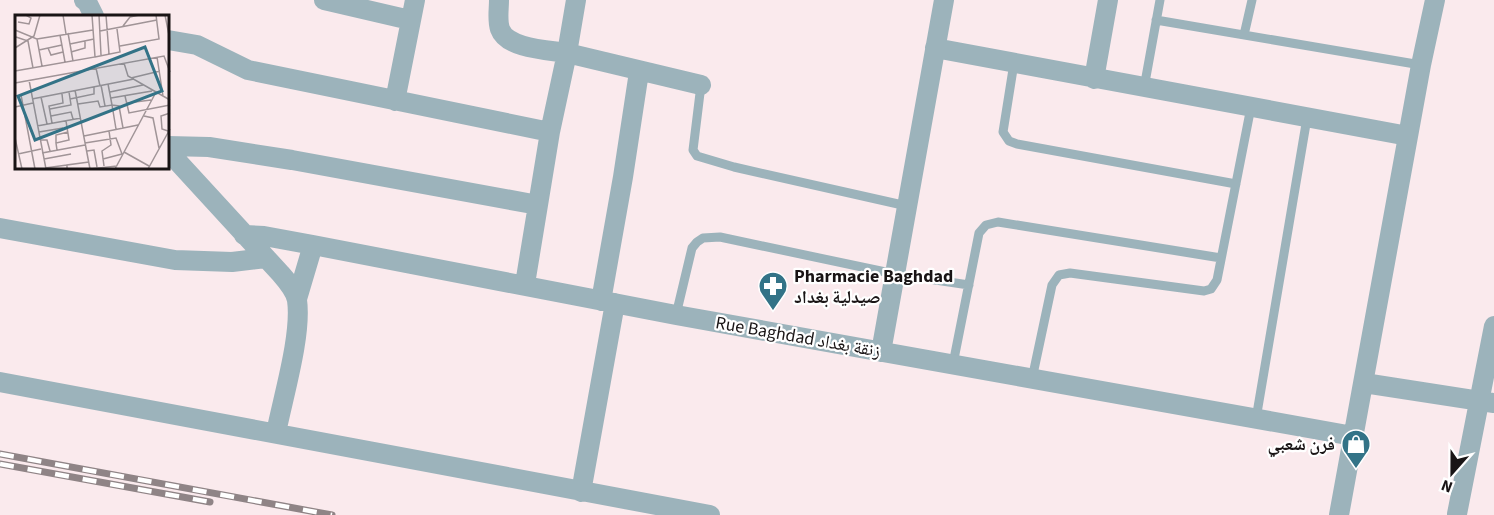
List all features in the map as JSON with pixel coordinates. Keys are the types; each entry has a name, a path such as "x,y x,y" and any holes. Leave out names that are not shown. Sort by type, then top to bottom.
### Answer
{"street":[{"path":"324,0 349,3 410,20"},
{"path":"396,101 415,0"},
{"path":"499,0 498,16 501,31 506,38 524,46 567,53 701,85"},
{"path":"525,284 550,132 576,0"},
{"path":"881,352 944,0"},
{"path":"1094,79 1108,0"},
{"path":"1339,515 1421,65 1435,0"},
{"path":"170,40 197,45 248,70 550,132"},
{"path":"935,48 1408,136"},
{"path":"581,492 639,72"},
{"path":"170,146 197,146 292,160 538,205"},
{"path":"185,172 197,146"},
{"path":"170,153 266,258 292,288 297,299"},
{"path":"0,228 175,260 232,262 266,258"},
{"name":"Rue Baghdad زنقة بغداد","path":"244,235 313,245 525,284 676,315 1353,436"},
{"path":"276,433 296,334 297,299 313,245"},
{"path":"1457,514 1486,402 1494,326"},
{"path":"0,382 710,515"},
{"path":"1364,383 1486,402"}],"lane":[{"path":"1144,88 1160,0"},
{"path":"1244,35 1252,0"},
{"path":"1156,20 1421,65"},
{"path":"1014,63 1003,132 1009,141 1236,184"},
{"path":"701,85 693,150 697,156 734,167 907,206"},
{"path":"1032,379 1052,285 1059,275 1070,273 1204,291 1211,289 1217,280 1251,107"},
{"path":"1256,418 1307,118"},
{"path":"953,364 979,233 986,225 998,222 1221,258"},
{"path":"676,315 693,248 697,242 710,237 744,241 895,274 969,285"}],"railway":[{"path":"0,454 332,515"},
{"path":"0,464 210,502"}],"place":[{"name":"Pharmacie Baghdad صيدلية بغداد","path":"773,312"},
{"name":"فرن شعبي","path":"1356,470"}]}
